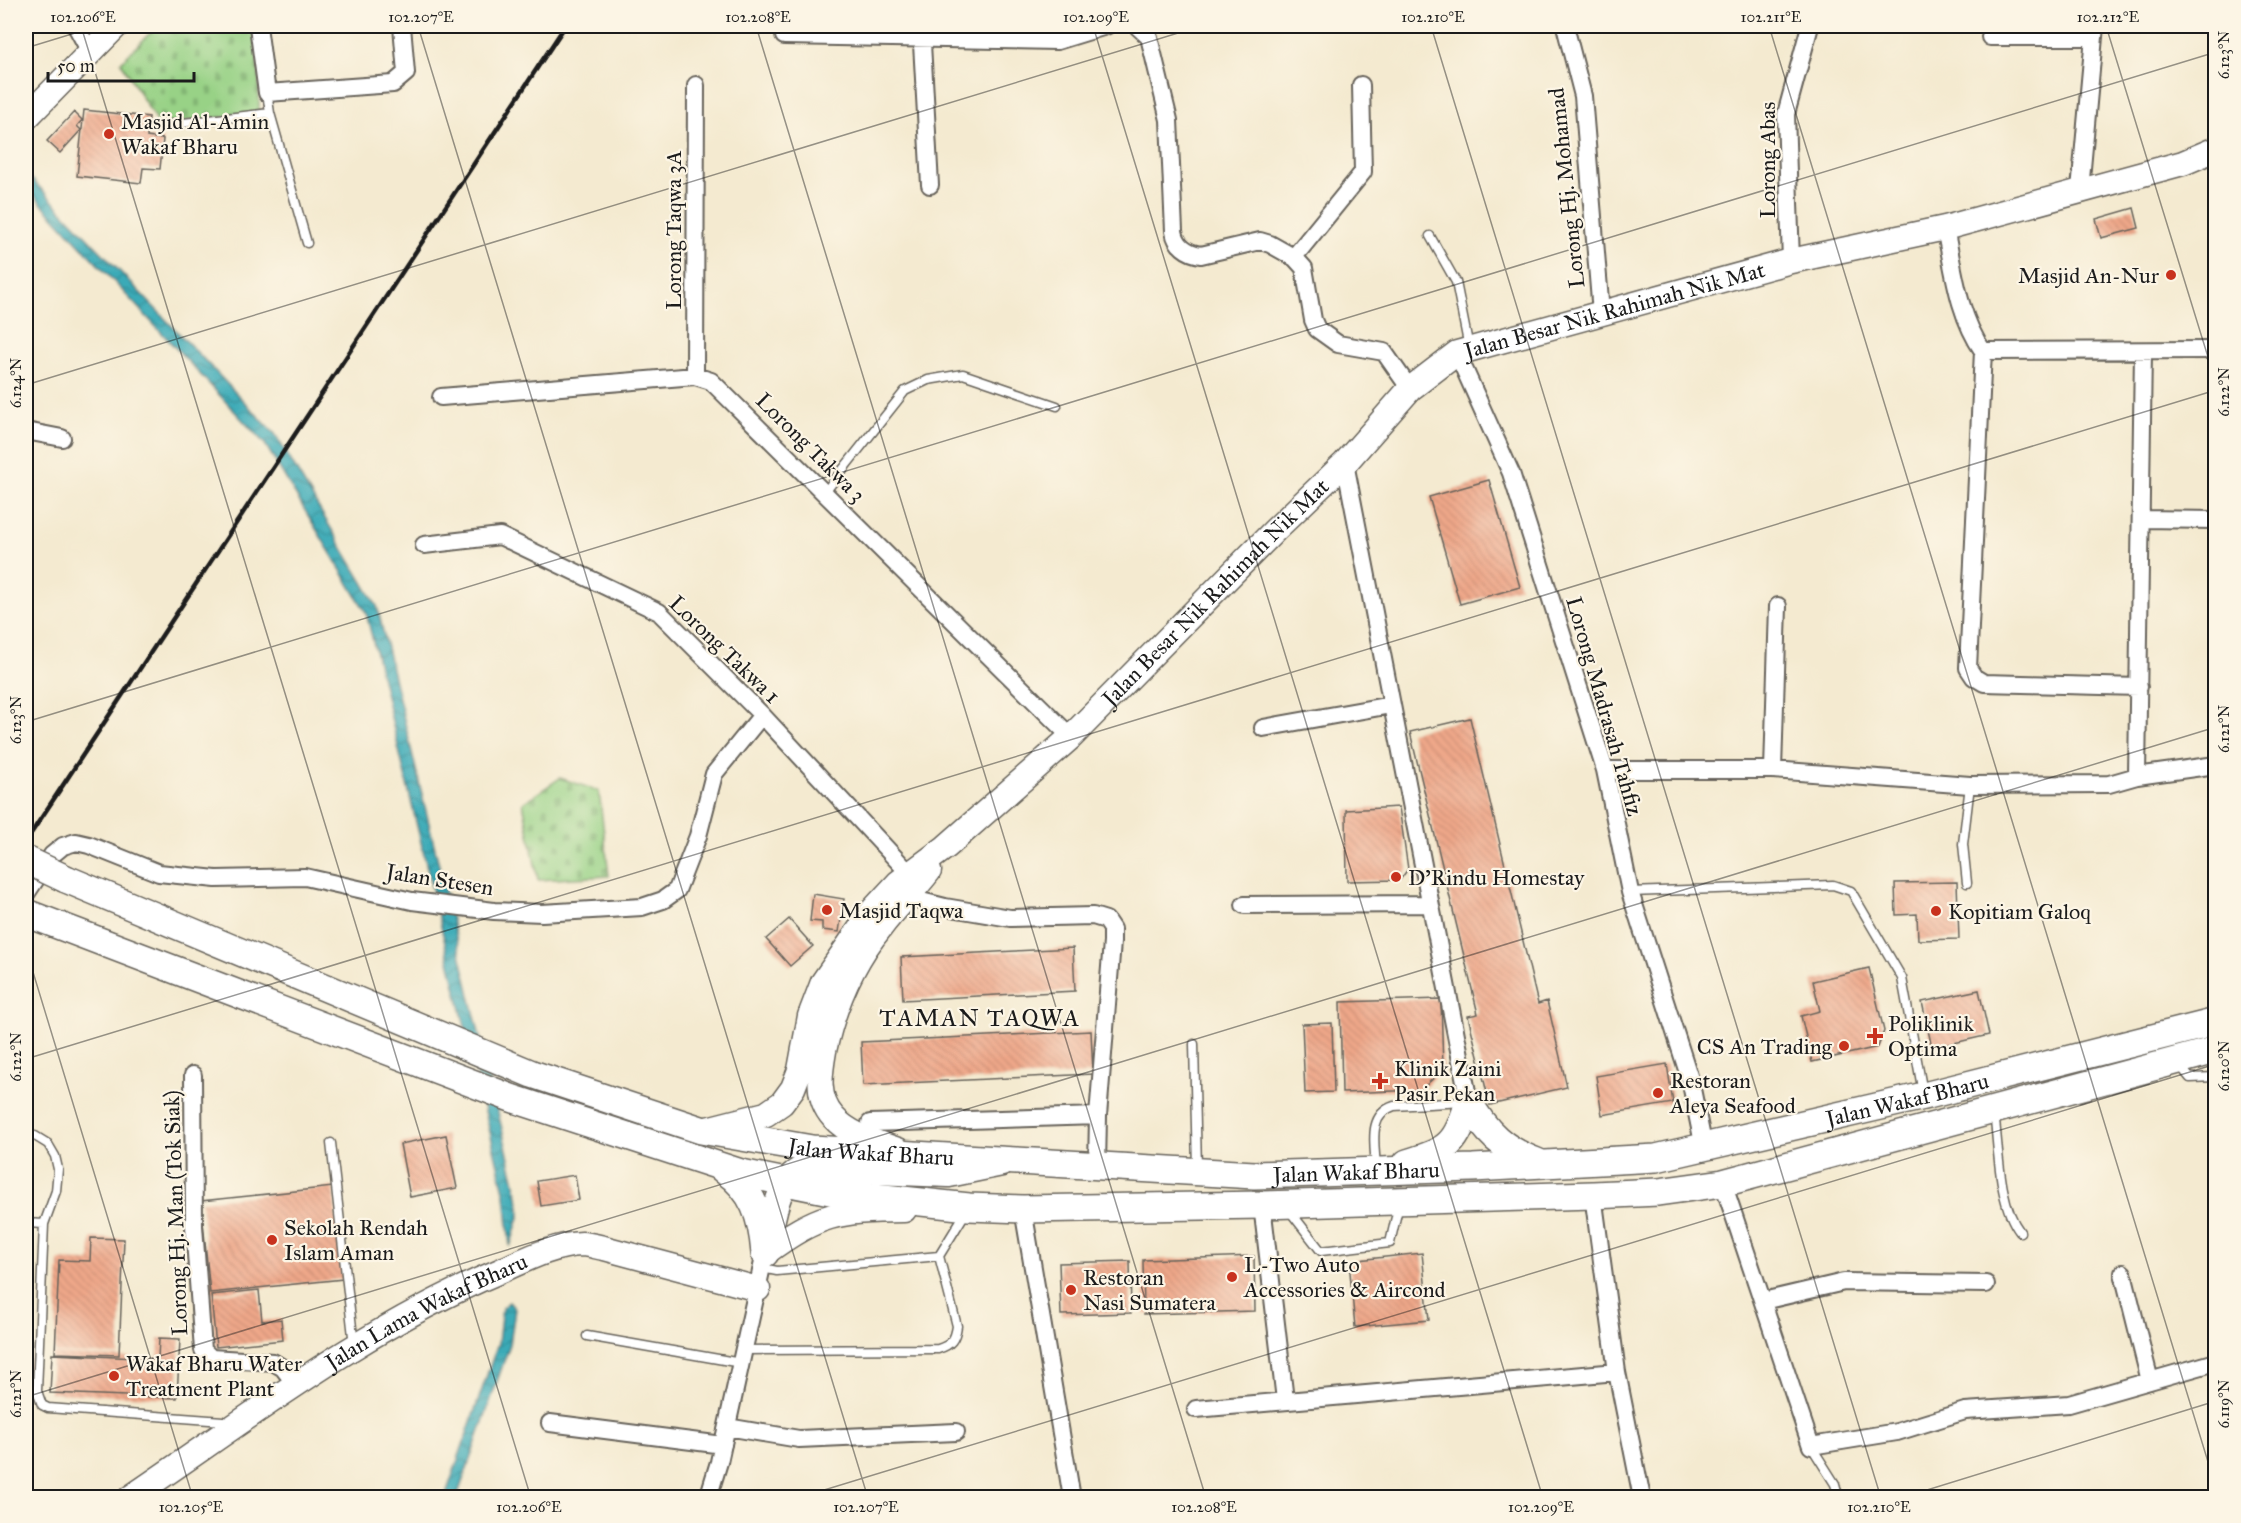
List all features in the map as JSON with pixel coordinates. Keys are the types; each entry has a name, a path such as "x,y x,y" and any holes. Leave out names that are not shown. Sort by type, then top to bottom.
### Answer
{"main road":[{"name":"Jalan Wakaf Bharu","path":"26,862 532,1074 701,1130 812,1149 1254,1175 1376,1172 1656,1158 1924,1096 2216,1022"},
{"name":"Jalan Wakaf Bharu","path":"33,916 511,1098 720,1167 784,1184 845,1194 969,1207 1023,1209 1273,1205 1658,1192 1724,1183 2216,1050"},
{"path":"1469,1102 1480,1123 1497,1142 1518,1155 1541,1164"},
{"path":"1376,1172 1431,1156 1448,1146 1460,1132 1469,1102"},
{"path":"720,1167 736,1178 754,1201 763,1227 762,1270"}],"street":[{"path":"76,26 90,52"},
{"path":"26,118 116,26"},
{"path":"258,26 267,93 393,84 406,73 402,26"},
{"path":"784,36 921,32 1057,41 1106,26"},
{"path":"1137,26 1149,37 1169,120 1174,231 1179,244 1192,254 1201,255 1260,241 1294,257 1304,268 1313,320 1317,329 1338,344 1384,351 1410,389"},
{"name":"Lorong Hj. Mohamad","path":"1565,26 1584,96 1601,313"},
{"name":"Lorong Abas","path":"1791,261 1786,114 1810,26"},
{"path":"1990,37 2094,31 2080,190"},
{"path":"921,32 930,185"},
{"name":"Lorong Taqwa 3A","path":"695,376 696,85"},
{"path":"1294,257 1363,172 1361,85"},
{"name":"Jalan Besar Nik Rahimah Nik Mat","path":"914,1156 862,1137 843,1126 824,1103 820,1072 830,1020 843,987 863,951 909,886 946,847 1071,737 1275,530 1345,463 1410,389 1463,351 1791,261 1945,228 2183,163 2216,149"},
{"path":"1945,228 1962,309 1971,333 1983,351 1968,668 1974,678 1984,683 2139,687"},
{"path":"1983,351 2216,350"},
{"name":"Lorong Madrasah Tahfiz","path":"1463,351 1511,473 1605,770 1630,892 1690,1079 1704,1148"},
{"path":"2137,776 2143,351"},
{"path":"441,397 695,376"},
{"name":"Lorong Takwa 3","path":"695,376 717,385 1071,737"},
{"path":"26,431 62,438"},
{"path":"1345,463 1469,1102"},
{"path":"2141,519 2216,520"},
{"name":"Lorong Takwa 1","path":"424,545 500,536 659,612 762,715 909,886"},
{"path":"1773,770 1778,606"},
{"path":"1263,728 1391,705"},
{"name":"Jalan Stesen","path":"26,894 52,855 63,846 76,842 159,873 216,879 305,877 430,904 542,913 642,907 663,900 677,890 698,836 714,774 762,715"},
{"path":"1605,770 1773,770 1970,784 2109,784 2137,776 2216,765"},
{"path":"909,886 945,907 1010,918 1093,916 1106,920 1112,929 1112,942 1098,1116 1097,1166"},
{"name":"Jalan Besar Nik Rahimah Nik Mat","path":"701,1130 766,1114 782,1103 793,1088 800,1071 810,1016 823,982 873,910 909,886"},
{"path":"1244,905 1429,904"},
{"name":"Lorong Hj. Man (Tok Siak)","path":"193,1076 194,1226 203,1350 211,1358 273,1362 283,1368 296,1385"},
{"path":"870,1123 1098,1116"},
{"path":"708,1497 723,1445 762,1270 784,1184 794,1172 801,1169 949,1175 1013,1162"},
{"path":"1724,1183 1811,1446 1897,1432 1965,1411 2069,1404 2216,1362"},
{"path":"1593,1195 1617,1372 1642,1497"},
{"path":"1273,1205 1285,1400"},
{"name":"Jalan Wakaf Bharu","path":"762,1270 799,1230 825,1217 854,1211 969,1207"},
{"path":"1023,1209 1072,1497"},
{"name":"Jalan Lama Wakaf Bharu","path":"130,1497 355,1346 459,1289 561,1247 583,1244 762,1270"},
{"path":"2123,1273 2150,1381"},
{"path":"1763,1301 1844,1282 1986,1284"},
{"path":"1196,1409 1617,1372"},
{"path":"550,1423 723,1445"},
{"path":"727,1427 799,1439 956,1432"}],"lane":[{"path":"267,93 270,113 307,243"},
{"path":"166,125 270,113"},
{"path":"1430,236 1456,282 1463,351"},
{"path":"825,492 905,391 928,380 963,374 1057,406"},
{"path":"1967,883 1963,844 1970,784"},
{"path":"1630,892 1833,885 1851,891 1902,978 1924,1096"},
{"path":"1194,1044 1197,1171"},
{"path":"2176,1061 2190,1078 2216,1077"},
{"path":"1376,1172 1375,1127 1377,1117 1384,1109 1394,1106 1469,1102"},
{"path":"1994,1109 2003,1196 2020,1232"},
{"path":"26,1134 35,1136 48,1144 55,1156 58,1169 56,1191 44,1224 37,1391 42,1405 48,1408 223,1420 236,1426"},
{"path":"331,1143 355,1346"},
{"path":"1273,1205 1321,1251 1390,1243 1400,1201"},
{"path":"587,1336 742,1357 938,1349 948,1346 955,1337 957,1326 939,1256 969,1207"},
{"path":"26,1223 44,1224"},
{"path":"762,1270 777,1271 939,1256"},
{"path":"1811,1446 1835,1484 1839,1497"}],"green space":[{"path":"157,26 253,26 259,75 259,113 158,124 121,62"},
{"path":"560,778 599,791 609,876 538,880 523,803"}],"water":[{"path":"26,173 275,434 377,606 518,1196 520,1214 510,1247 505,1195 366,612 265,444 26,187"},
{"path":"509,1302 515,1309 510,1344 457,1497 445,1497 498,1343 502,1308"}],"building":[{"path":"84,110 149,117 147,137 163,139 160,169 143,168 141,183 77,176"},
{"path":"74,112 82,120 77,126 81,130 60,153 47,141"},
{"path":"2134,208 2139,228 2101,238 2096,219"},
{"path":"1489,480 1520,587 1460,604 1429,497"},
{"path":"1470,718 1538,1004 1547,1001 1567,1087 1490,1105 1468,1016 1478,1014 1410,732"},
{"path":"1399,807 1408,869 1400,880 1347,881 1346,810"},
{"path":"1957,882 1959,939 1918,940 1917,914 1896,915 1895,883"},
{"name":"Masjid Taqwa","path":"813,894 844,899 839,932 822,930 822,922 810,921"},
{"path":"789,919 813,946 790,966 766,939"},
{"path":"1073,948 1075,991 903,1000 901,957"},
{"path":"1869,968 1884,1031 1878,1047 1812,1062 1801,1016 1820,1011 1813,981"},
{"path":"1979,990 1989,1035 1932,1048 1922,1002"},
{"path":"1441,999 1443,1069 1421,1090 1342,1093 1340,1002"},
{"path":"1332,1023 1334,1092 1305,1093 1302,1024"},
{"path":"1091,1031 1093,1074 863,1085 861,1042"},
{"path":"1667,1064 1673,1103 1602,1115 1596,1076"},
{"path":"446,1135 457,1188 410,1197 400,1144"},
{"path":"575,1175 579,1200 541,1206 537,1181"},
{"name":"Sekolah Rendah Islam Aman","path":"333,1187 343,1279 210,1293 201,1201"},
{"path":"91,1238 124,1239 119,1355 55,1353 59,1260 90,1261"},
{"path":"1422,1253 1429,1320 1355,1327 1349,1261"},
{"path":"1254,1256 1255,1311 1144,1314 1143,1260"},
{"path":"1130,1261 1131,1313 1061,1315 1059,1263"},
{"path":"259,1290 262,1321 281,1319 283,1340 216,1347 211,1295"},
{"name":"Wakaf Bharu Water Treatment Plant","path":"159,1338 180,1339 177,1398 50,1393 52,1354 158,1359"},
{"path":"26,1346 30,1346 28,1391 26,1391"}],"railway":[{"path":"26,841 565,26"}],"place":[{"name":"Masjid Al-Amin Wakaf Bharu","path":"109,134"},
{"name":"Masjid An-Nur","path":"2171,275"},
{"name":"D’Rindu Homestay","path":"1396,877"},
{"name":"Masjid Taqwa","path":"827,910"},
{"name":"Kopitiam Galoq","path":"1936,911"},
{"name":"Poliklinik Optima","path":"1875,1036"},
{"name":"CS An Trading","path":"1844,1046"},
{"name":"Klinik Zaini Pasir Pekan","path":"1380,1081"},
{"name":"Restoran Aleya Seafood","path":"1658,1093"},
{"name":"Sekolah Rendah Islam Aman","path":"272,1240"},
{"name":"L-Two Auto Accessories & Aircond","path":"1232,1277"},
{"name":"Restoran Nasi Sumatera","path":"1071,1290"},
{"name":"Wakaf Bharu Water Treatment Plant","path":"114,1376"}],"district":[{"name":"TAMAN TAQWA","path":"980,1018"}]}
